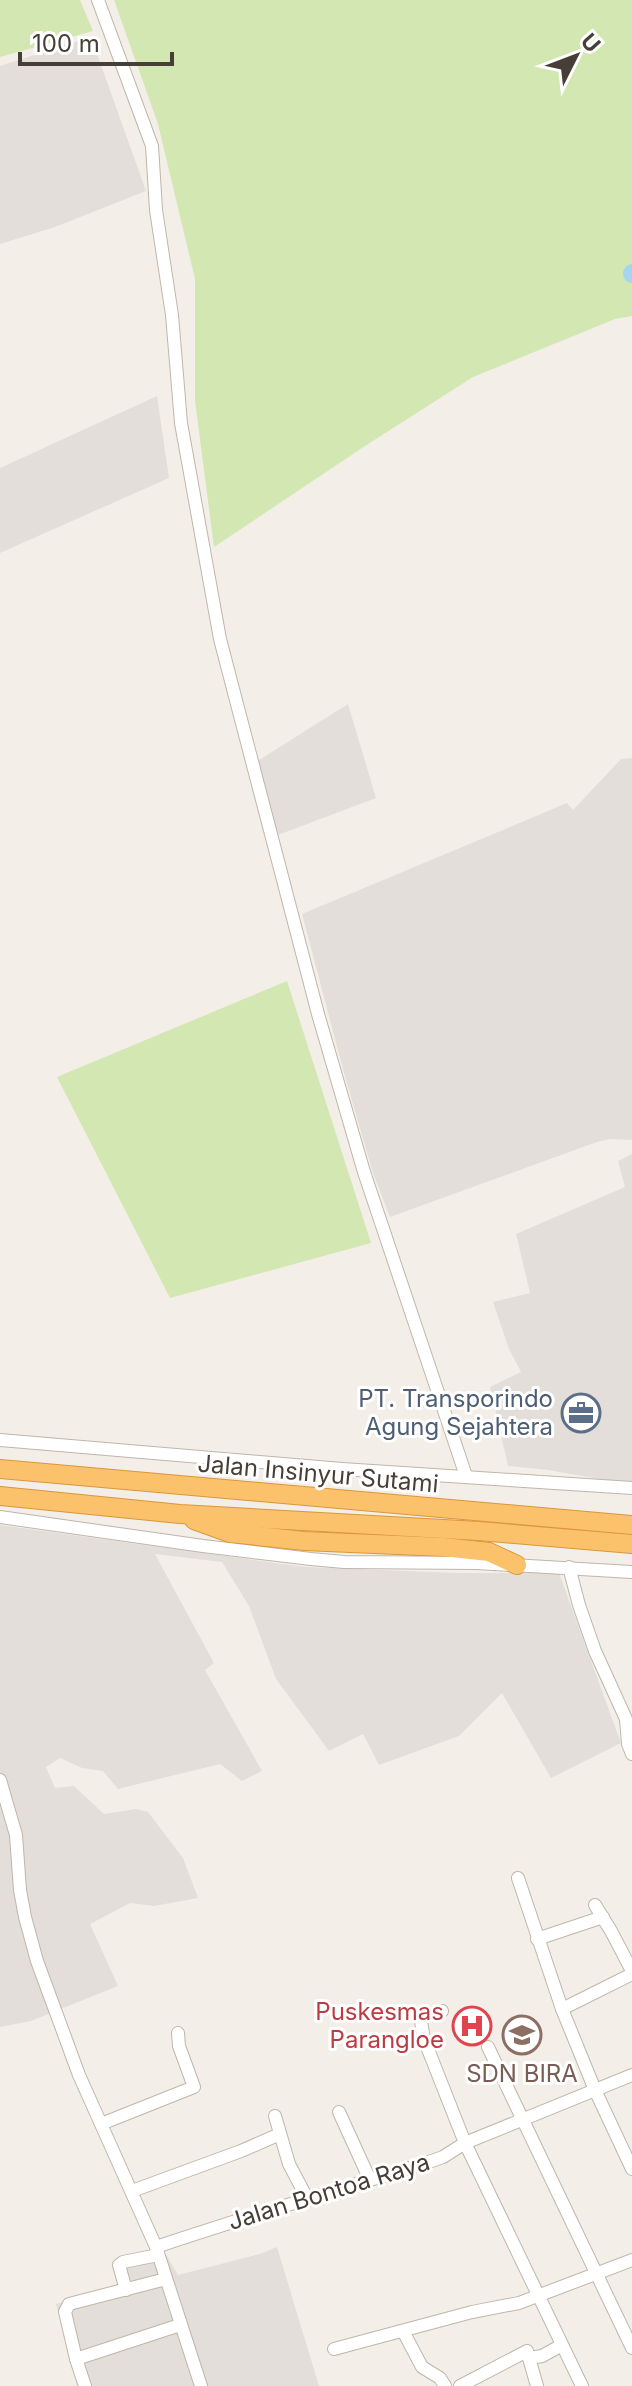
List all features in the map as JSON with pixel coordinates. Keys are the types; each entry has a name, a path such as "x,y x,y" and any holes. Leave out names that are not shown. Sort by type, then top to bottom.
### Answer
{"highway":[{"name":"Jalan Insinyur Sutami","path":"0,1469 632,1525"},
{"name":"Jalan Insinyur Sutami","path":"0,1496 180,1514 479,1531 632,1544"},
{"path":"180,1514 230,1533 304,1541 489,1552 517,1565"},
{"path":"564,1519 632,1514"}],"street":[{"path":"98,0 152,146 156,210 172,315 181,423 220,639 347,1115 466,1476"},
{"path":"0,1440 342,1469 632,1488"},
{"path":"0,1517 311,1559 569,1567 632,1572"},
{"path":"569,1567 595,1651 626,1719 632,1754"},
{"path":"0,1780 16,1835 20,1890 37,1961 79,2075 157,2251 201,2386"},
{"path":"518,1878 562,2009 595,2090 632,2168"},
{"path":"562,2009 632,1970 595,1905"},
{"path":"537,1939 603,1917"},
{"path":"442,2011 425,2016 421,2028 465,2143 582,2386"},
{"path":"101,2124 194,2087 179,2046 178,2033"},
{"path":"488,2047 632,2348"},
{"name":"Jalan Bontoa Raya","path":"126,2290 119,2265 129,2260 233,2221 443,2157 465,2143 632,2075"},
{"path":"339,2112 370,2180"},
{"path":"275,2116 289,2164 308,2200"},
{"path":"132,2191 280,2134"},
{"path":"334,2349 538,2297 632,2260"},
{"path":"85,2386 76,2359 66,2307 166,2279"},
{"path":"76,2359 180,2325"},
{"path":"403,2331 418,2363 440,2378 445,2386"},
{"path":"529,2358 542,2356 562,2345"},
{"path":"460,2386 527,2351 537,2386"}],"shaded area":[{"path":"91,37 146,191 55,227 0,244 0,66"},
{"path":"157,396 169,478 0,553 0,468"},
{"path":"348,704 376,798 278,835 256,762"},
{"path":"632,758 632,1140 597,1142 390,1217 373,1173 302,914 567,803 573,810 621,759"},
{"path":"632,1154 632,1482 508,1466 490,1387 521,1372 509,1349 493,1302 530,1293 516,1234 625,1187 618,1161"},
{"path":"0,1525 305,1567 457,1573 559,1573 621,1743 551,1778 502,1693 459,1736 379,1765 363,1734 329,1751 276,1679 249,1606 222,1562 155,1554 214,1663 205,1670 262,1771 242,1781 220,1764 118,1789 103,1771 82,1768 60,1758 46,1767 55,1788 74,1786 104,1814 136,1809 148,1812 183,1858 198,1898 154,1906 130,1903 90,1924 118,1986 31,2021 0,2027"},
{"path":"277,2247 319,2386 77,2386 56,2304 118,2284 114,2270 167,2256 178,2275"}],"green space":[{"path":"0,0 80,0 93,31 0,57"},
{"path":"114,0 632,0 632,316 615,319 473,377 214,547 195,401 195,279 158,124"},
{"path":"287,981 371,1243 170,1298 57,1077"}],"place":[{"name":"PT. Transporindo Agung Sejahtera","path":"581,1413"},
{"name":"Puskesmas Parangloe","path":"472,2026"},
{"name":"SDN BIRA","path":"522,2035"}]}
